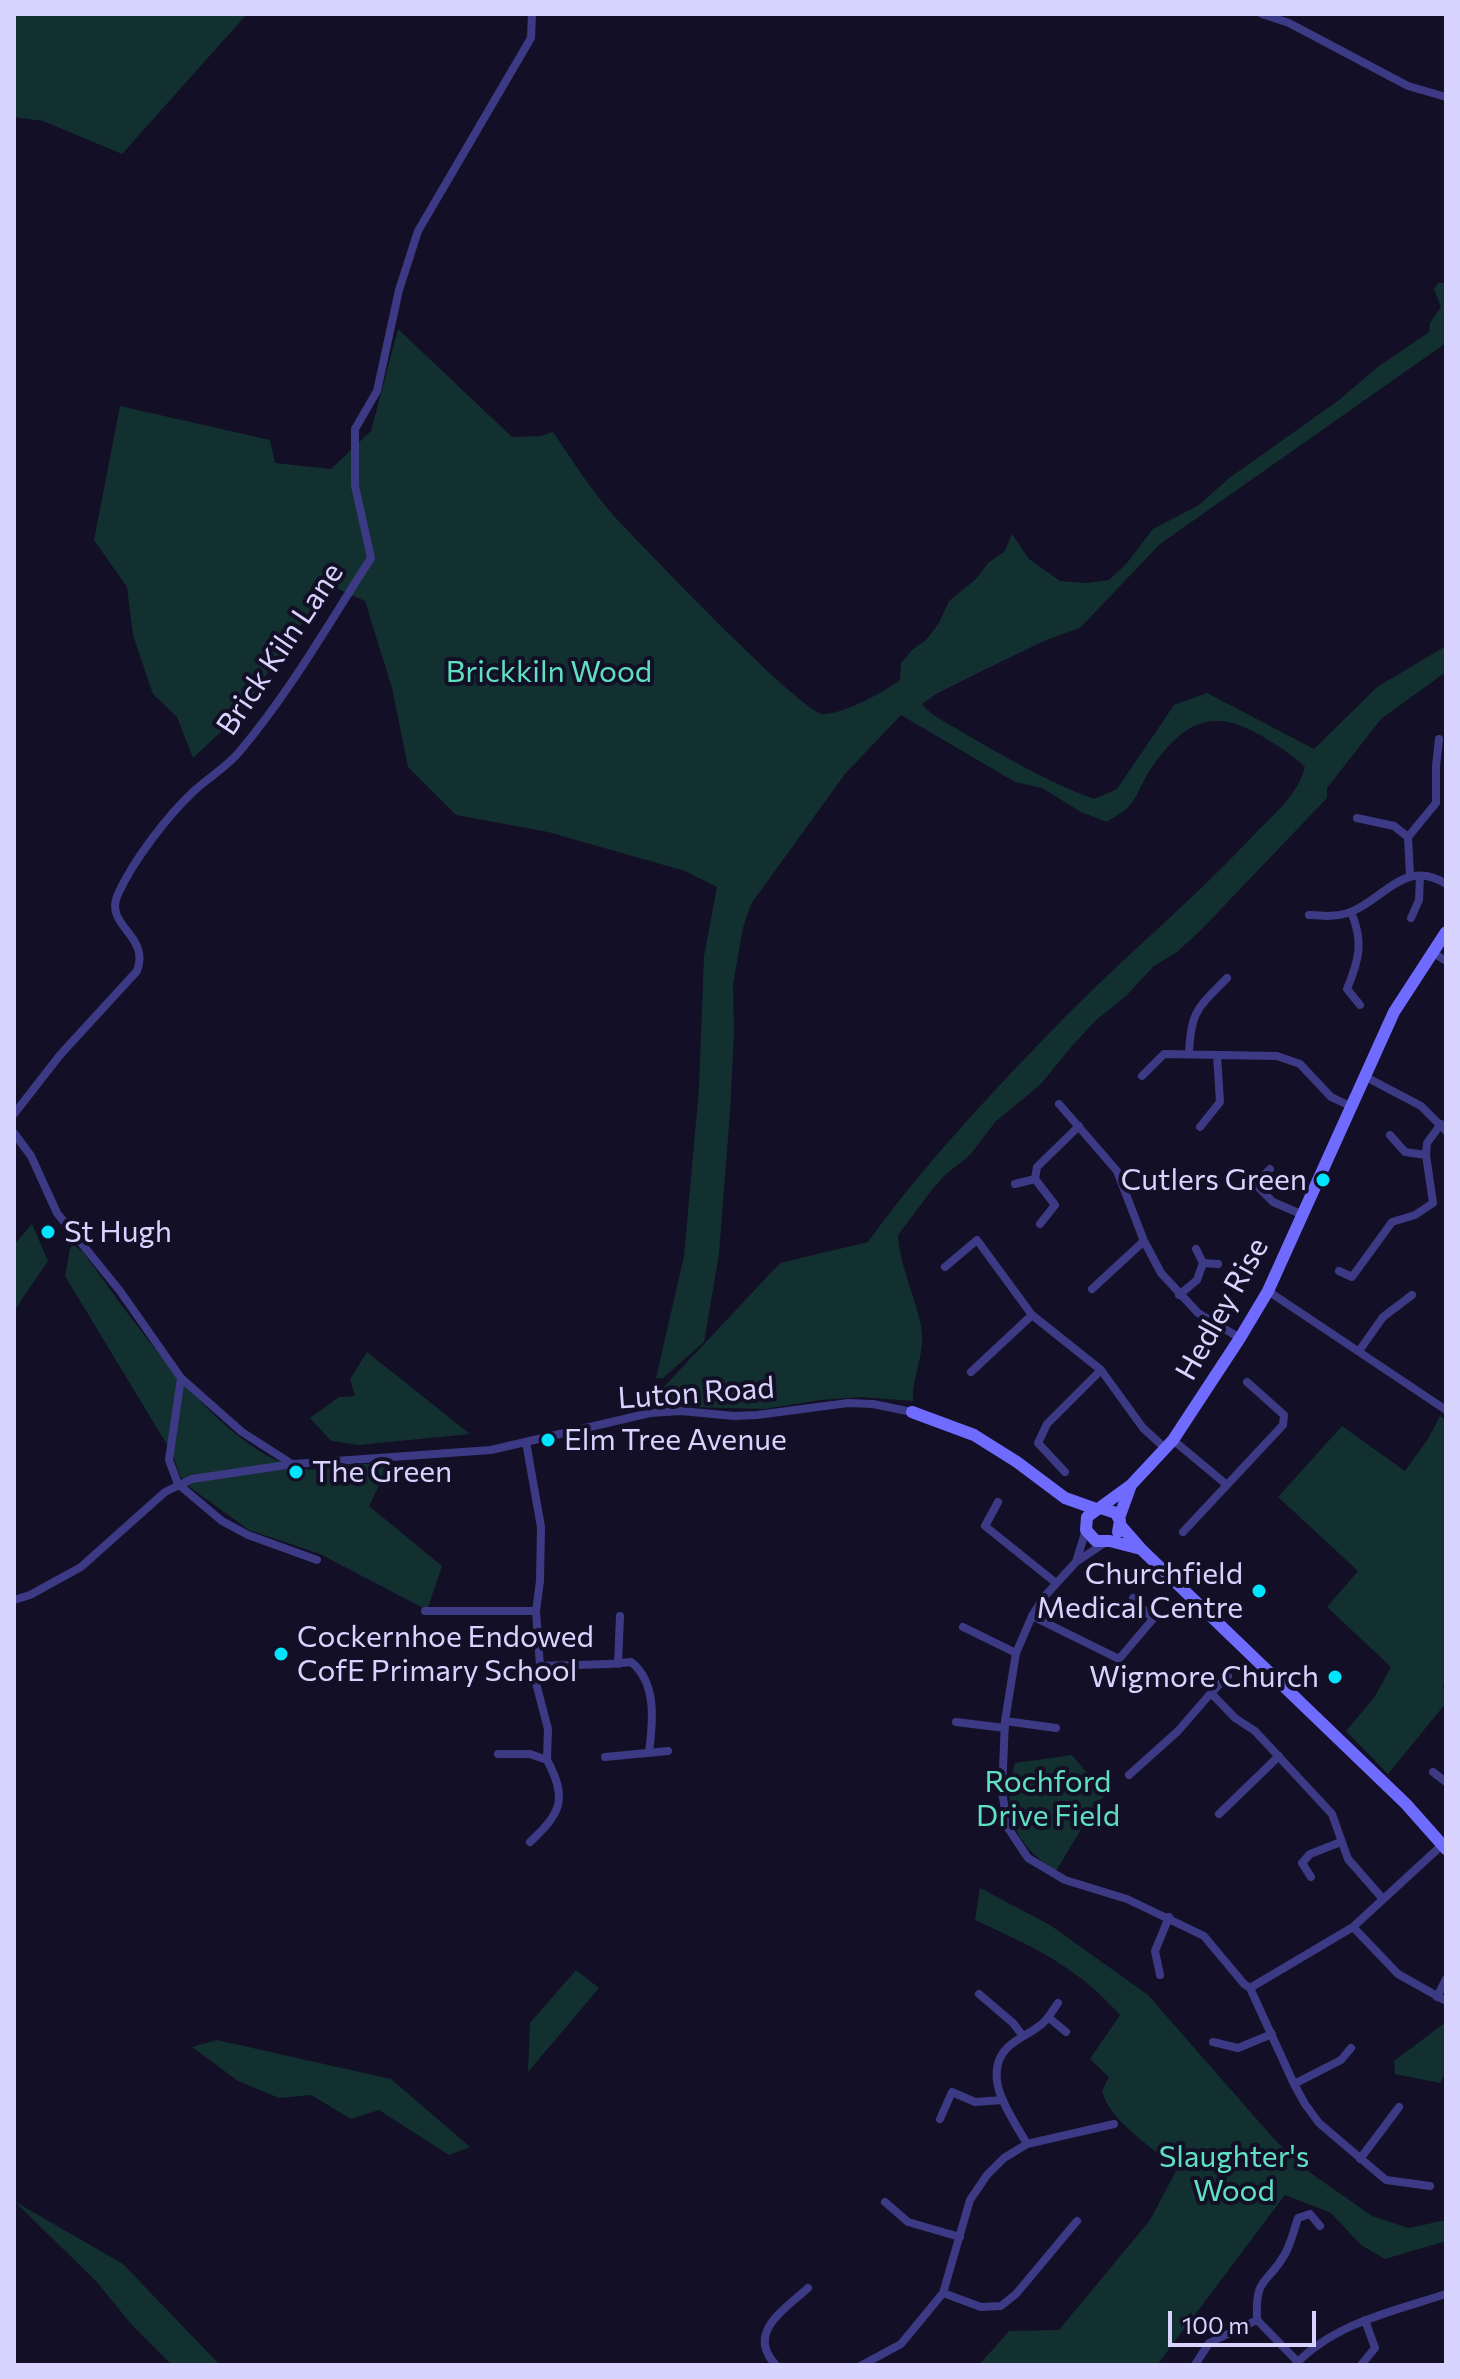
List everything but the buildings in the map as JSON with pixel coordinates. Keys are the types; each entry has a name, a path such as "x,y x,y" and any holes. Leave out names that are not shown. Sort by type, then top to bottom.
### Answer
{"street":[{"name":"Brick Kiln Lane","path":"14,1114 60,1055 137,971 141,956 139,948 115,912 115,903 141,857 162,825 185,800 237,755 263,723 371,558 355,486 355,429 377,391 399,290 418,231 531,38 532,14"},
{"path":"1262,14 1289,23 1408,86 1446,97"},
{"path":"1408,837 1436,803 1439,739"},
{"path":"1436,803 1446,807"},
{"path":"1357,818 1394,826 1408,837 1419,900 1411,918"},
{"path":"1309,915 1330,917 1351,912 1415,876 1439,879 1446,884"},
{"path":"1351,912 1359,931 1358,963 1347,989 1360,1005"},
{"name":"Hedley Rise","path":"1098,1508 1131,1485 1170,1444 1240,1338 1268,1291 1394,1012 1446,932"},
{"path":"1432,952 1446,961"},
{"path":"1189,1053 1191,1024 1200,1006 1227,978"},
{"path":"1142,1076 1164,1054 1277,1056 1300,1064 1331,1097 1350,1106"},
{"path":"1200,1127 1220,1102 1217,1055"},
{"path":"1339,1271 1352,1277 1392,1222 1415,1215 1433,1203 1427,1143 1443,1128 1421,1106 1364,1076"},
{"path":"1059,1104 1117,1171 1144,1241 1161,1273 1198,1313 1240,1338"},
{"path":"1040,1224 1055,1205 1035,1179 1037,1167 1079,1126"},
{"path":"14,1133 31,1156 62,1220 120,1291 181,1378 242,1432 293,1464"},
{"path":"1390,1135 1405,1152 1426,1155"},
{"path":"1270,1169 1255,1184 1273,1202 1301,1214"},
{"path":"1015,1184 1035,1179"},
{"path":"945,1267 977,1240 1032,1315 1101,1370 1143,1428 1227,1485"},
{"path":"1092,1289 1144,1241"},
{"path":"1179,1295 1197,1280 1203,1263 1196,1249"},
{"path":"1203,1263 1218,1264"},
{"path":"1268,1291 1446,1410"},
{"path":"1359,1351 1383,1317 1412,1295"},
{"path":"971,1372 1032,1315"},
{"path":"1065,1472 1038,1443 1047,1424 1101,1370"},
{"path":"181,1378 169,1460 178,1484 222,1521 248,1535 317,1560"},
{"path":"1183,1532 1283,1425 1284,1415 1247,1382"},
{"name":"Luton Road","path":"178,1484 192,1479 293,1464 491,1450 650,1413 681,1411 757,1415 848,1403 873,1404 912,1412"},
{"path":"912,1412 974,1435 1017,1462 1065,1498 1096,1541 1141,1549"},
{"path":"526,1442 541,1527 536,1611 540,1666 536,1683 548,1729 547,1760 560,1791 553,1821 530,1842"},
{"path":"14,1600 30,1595 81,1567 178,1484"},
{"name":"Hedley Rise","path":"1119,1521 1131,1485"},
{"path":"1065,1498 1111,1510 1141,1549 1406,1804 1444,1847 1353,1927 1250,1988"},
{"path":"998,1502 985,1526 1056,1583"},
{"path":"1076,1562 1089,1514 1098,1508"},
{"path":"1119,1521 1117,1534 1076,1562 1056,1583 1032,1616 1016,1653 1005,1724 1002,1792 1008,1828 1028,1858 1065,1880 1127,1899 1204,1936 1250,1988 1294,2084 1319,2123 1386,2180 1430,2186"},
{"path":"1032,1616 1119,1659 1153,1619 1133,1598"},
{"path":"425,1611 536,1611"},
{"path":"618,1664 620,1616"},
{"path":"963,1627 1016,1653"},
{"path":"540,1666 578,1664 598,1667 631,1662 641,1670 650,1693 652,1726 649,1752"},
{"path":"1129,1775 1178,1731 1228,1676"},
{"path":"1211,1693 1235,1718 1255,1731 1332,1814 1348,1859 1383,1899"},
{"path":"956,1722 1056,1728"},
{"path":"605,1757 668,1751"},
{"path":"498,1754 530,1754 547,1760"},
{"path":"1219,1814 1279,1756"},
{"path":"1433,1772 1446,1782"},
{"path":"1311,1877 1302,1863 1310,1854 1341,1842"},
{"path":"1160,1975 1155,1951 1169,1917"},
{"path":"1353,1927 1398,1974 1446,2001"},
{"path":"1437,1997 1446,1979"},
{"path":"979,1994 1013,2023 1023,2036"},
{"path":"1027,2144 1003,2100 996,2078 997,2062 1008,2048 1048,2017 1058,2003"},
{"path":"1048,2017 1066,2032"},
{"path":"1213,2042 1238,2048 1272,2034"},
{"path":"1294,2084 1341,2060 1351,2048"},
{"path":"940,2119 952,2092 975,2102 1003,2100"},
{"path":"1360,2159 1399,2107"},
{"path":"868,2364 901,2344 943,2293 970,2200 987,2175 1004,2158 1027,2144 1114,2124"},
{"path":"885,2202 908,2222 960,2237"},
{"path":"1320,2226 1310,2214 1298,2218 1285,2255 1261,2283 1256,2299 1257,2320 1297,2363 1334,2333 1446,2294"},
{"path":"943,2293 981,2307 1001,2306 1016,2294 1077,2221"},
{"path":"776,2365 766,2355 764,2338 771,2322 808,2288"},
{"path":"1195,2365 1209,2343 1257,2320"},
{"path":"1361,2365 1375,2348 1365,2320"}],"green space":[{"path":"14,14 247,14 122,154 43,121 14,117"},
{"name":"Brickkiln Wood","path":"1438,283 1445,283 1446,289 1446,343 1160,544 1080,628 1046,640 936,694 922,704 940,720 1011,760 1094,799 1117,789 1174,705 1207,693 1314,749 1377,687 1446,646 1446,672 1381,719 1327,788 1327,798 1201,930 1177,952 1154,966 1126,996 1096,1020 1040,1085 996,1121 970,1155 931,1191 898,1235 922,1336 913,1401 860,1397 764,1409 657,1406 659,1392 780,1263 868,1242 937,1155 1012,1073 1086,996 1205,885 1275,814 1296,787 1305,767 1251,730 1233,723 1203,723 1189,729 1163,752 1132,803 1107,822 1081,812 1042,788 1015,782 901,715 845,774 751,904 743,928 733,984 730,1112 719,1254 704,1342 663,1378 656,1378 684,1256 699,1088 704,956 717,887 685,871 548,832 456,815 408,767 392,688 365,601 329,585 237,717 193,758 177,717 153,694 133,635 127,587 94,540 120,406 270,440 275,463 331,469 371,431 398,329 512,437 553,432 606,506 685,590 784,686 808,706 822,714 830,714 862,702 900,680 901,663 926,640 939,623 949,601 1005,551 1012,534 1029,559 1060,581 1086,583 1109,580 1127,563 1153,529 1199,505 1228,479 1429,332 1430,323 1441,307 1434,289"},
{"path":"32,1224 48,1261 14,1311 14,1245"},
{"path":"74,1245 83,1252 181,1380 211,1412 243,1439 274,1459 305,1469 390,1463 369,1506 442,1566 427,1610 320,1554 249,1530 188,1486 180,1476 172,1453 65,1276 70,1248"},
{"path":"367,1352 470,1434 359,1445 331,1441 310,1418 339,1397 355,1396 350,1379"},
{"path":"1440,1416 1446,1420 1446,1678 1443,1687 1446,1689 1446,1703 1388,1774 1346,1731 1374,1698 1391,1667 1327,1607 1358,1571 1278,1497 1342,1426 1405,1471"},
{"name":"Rochford Drive Field","path":"1072,1755 1105,1795 1085,1815 1080,1831 1056,1871 1020,1838 1011,1812 1011,1781 1015,1763"},
{"name":"Slaughter's Wood","path":"980,1888 1050,1925 1148,1995 1275,2140 1305,2169 1372,2216 1409,2228 1446,2220 1446,2241 1385,2259 1361,2245 1331,2213 1285,2195 1157,2365 979,2365 1009,2331 1059,2330 1150,2220 1176,2171 1115,2114 1102,2091 1109,2077 1090,2059 1120,2015 1070,1970 975,1920"},
{"path":"576,1970 599,1988 528,2072 530,2023"},
{"path":"1446,2022 1446,2072 1440,2083 1395,2074 1394,2061"},
{"path":"217,2040 391,2079 470,2147 449,2155 379,2110 351,2119 311,2095 279,2098 238,2081 192,2047"},
{"path":"14,2201 123,2264 220,2365 172,2365 132,2325 95,2280"}],"place":[{"name":"Cutlers Green","path":"1323,1180"},
{"name":"St Hugh","path":"48,1232"},
{"name":"Elm Tree Avenue","path":"548,1440"},
{"name":"The Green","path":"296,1472"},
{"name":"Churchfield Medical Centre","path":"1259,1591"},
{"name":"Cockernhoe Endowed CofE Primary School","path":"281,1654"},
{"name":"Wigmore Church","path":"1335,1677"}]}
